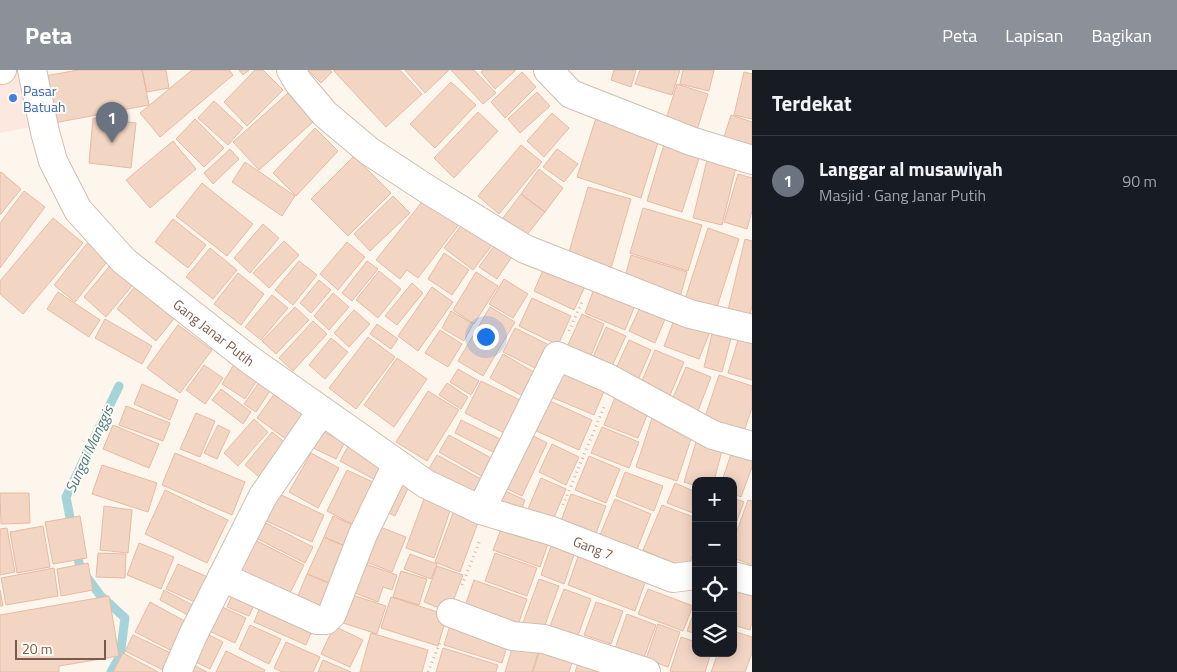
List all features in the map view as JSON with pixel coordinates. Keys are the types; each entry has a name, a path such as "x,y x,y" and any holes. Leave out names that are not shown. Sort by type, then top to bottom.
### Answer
{"street":[{"name":"Gang Janar Putih","path":"32,70 53,161 78,210 124,262 250,360 397,464 426,484 486,512"},
{"path":"291,70 298,82 325,114 369,151 525,249 690,314 752,329"},
{"path":"548,70 572,94 691,141 752,160"},
{"path":"486,512 557,356 608,378 713,435 752,446"},
{"path":"177,672 193,635 263,496 314,422 324,413"},
{"path":"222,577 317,620 326,620 332,614 363,534 397,464"},
{"name":"Gang 7","path":"486,512 552,531 673,578 692,576"},
{"path":"737,577 752,581"},
{"path":"451,613 512,636 544,639 646,672"}],"path":[{"path":"557,356 593,276"},
{"path":"552,531 614,382"}],"shaded area":[{"name":"Pasar Batuah","path":"0,70 21,70 32,127 0,133"}],"building":[{"path":"78,70 142,70 149,105 54,123 45,76"},
{"path":"142,70 166,70 169,88 147,92"},
{"path":"192,70 229,70 233,75 160,137 140,113"},
{"path":"239,70 249,70 243,75"},
{"path":"255,70 263,70 283,90 247,126 224,102"},
{"path":"308,70 330,70 332,72 321,83"},
{"path":"333,70 400,70 422,94 386,127"},
{"path":"405,70 449,70 425,93"},
{"path":"451,70 474,70 496,93 483,104"},
{"path":"483,70 516,70 495,89 481,72"},
{"path":"614,70 636,70 631,87 611,80"},
{"path":"640,70 680,70 672,95 635,84"},
{"path":"683,70 714,70 709,91 680,84"},
{"path":"522,72 536,87 505,118 491,102"},
{"path":"744,72 752,74 752,119 734,115"},
{"path":"451,82 476,105 435,148 410,124"},
{"path":"677,84 708,94 697,130 666,119"},
{"path":"537,92 550,106 520,133 508,119"},
{"path":"288,93 313,122 259,170 233,142"},
{"path":"214,101 243,128 228,145 198,118"},
{"path":"478,112 498,131 454,178 434,158"},
{"path":"552,113 569,128 544,157 527,141"},
{"path":"597,115 660,136 641,198 577,177"},
{"path":"731,115 752,122 752,149 723,140"},
{"path":"93,118 136,123 131,168 89,163"},
{"path":"195,119 224,148 204,167 176,139"},
{"path":"315,128 338,151 296,196 273,173"},
{"path":"173,141 196,169 150,208 126,180"},
{"path":"665,141 701,152 682,212 647,201"},
{"path":"521,145 542,162 499,214 478,196"},
{"path":"230,149 239,159 213,184 204,173"},
{"path":"557,149 578,164 564,182 543,167"},
{"path":"354,156 391,193 348,236 311,199"},
{"path":"708,156 737,163 722,225 693,218"},
{"path":"245,162 295,196 282,216 232,182"},
{"path":"539,169 563,188 545,212 521,194"},
{"path":"0,173 21,189 0,215"},
{"path":"738,174 752,178 752,211 747,229 724,222"},
{"path":"202,183 253,224 227,256 176,216"},
{"path":"588,187 631,199 610,272 567,259"},
{"path":"24,191 45,207 0,268 0,223"},
{"path":"429,193 463,219 418,278 407,270 400,279 376,260"},
{"path":"521,194 545,212 526,236 503,218"},
{"path":"393,196 410,213 370,251 354,234"},
{"path":"643,208 702,225 688,271 630,253"},
{"path":"53,218 83,243 23,314 0,294 0,281"},
{"path":"173,219 206,245 188,268 155,242"},
{"path":"464,222 493,244 473,270 444,248"},
{"path":"263,224 279,238 250,273 234,258"},
{"path":"708,228 739,239 716,310 685,299"},
{"path":"745,239 752,241 752,306 750,315 728,310"},
{"path":"89,241 110,258 75,302 54,285"},
{"path":"284,241 299,255 269,288 253,273"},
{"path":"347,242 365,257 338,290 320,274"},
{"path":"496,243 513,255 497,279 479,267"},
{"path":"210,248 237,270 213,299 186,277"},
{"path":"444,253 469,270 452,295 428,279"},
{"path":"631,255 687,272 679,301 623,284"},
{"path":"299,261 317,275 293,305 275,290"},
{"path":"367,261 378,269 352,301 342,293"},
{"path":"547,261 588,280 574,310 534,291"},
{"path":"112,263 135,282 106,317 84,297"},
{"path":"379,271 401,289 378,318 356,300"},
{"path":"476,272 498,286 474,324 453,310"},
{"path":"238,273 264,294 241,325 214,304"},
{"path":"504,279 528,294 513,318 489,304"},
{"path":"319,280 331,290 311,313 300,303"},
{"path":"597,281 638,298 625,330 585,313"},
{"path":"138,283 177,315 156,341 117,309"},
{"path":"412,283 423,293 397,325 385,316"},
{"path":"432,287 453,302 418,351 398,336"},
{"path":"58,292 100,320 89,337 47,309"},
{"path":"333,293 349,307 329,330 314,316"},
{"path":"272,295 288,308 261,340 245,327"},
{"path":"532,298 571,316 558,345 519,326"},
{"path":"643,301 668,312 655,343 629,331"},
{"path":"295,307 309,320 276,354 262,341"},
{"path":"490,307 515,322 483,376 458,361"},
{"path":"354,310 370,324 349,347 334,333"},
{"path":"451,311 473,324 464,341 442,328"},
{"path":"582,314 604,324 590,358 567,347"},
{"path":"676,315 711,329 699,359 664,346"},
{"path":"105,319 152,346 142,364 95,338"},
{"path":"313,321 327,334 293,371 279,358"},
{"path":"377,324 398,339 391,349 370,334"},
{"path":"178,325 212,350 180,393 147,368"},
{"path":"714,326 733,331 722,372 704,367"},
{"path":"606,327 626,336 612,366 593,357"},
{"path":"515,328 553,347 541,371 503,352"},
{"path":"440,330 462,344 448,367 425,353"},
{"path":"741,330 752,334 752,380 728,373"},
{"path":"368,337 395,357 356,409 329,388"},
{"path":"331,338 348,352 325,379 309,365"},
{"path":"629,340 651,350 637,382 615,371"},
{"path":"655,350 684,362 668,400 639,388"},
{"path":"503,354 539,375 526,398 490,378"},
{"path":"238,358 261,374 245,399 222,384"},
{"path":"397,358 427,379 394,427 364,405"},
{"path":"557,363 607,384 594,415 544,394"},
{"path":"204,365 223,378 205,404 186,390"},
{"path":"686,367 711,377 696,416 670,405"},
{"path":"458,369 479,381 471,395 450,382"},
{"path":"719,375 752,386 752,408 743,434 704,420"},
{"path":"263,377 274,385 256,412 244,404"},
{"path":"481,381 524,402 508,435 465,413"},
{"path":"447,383 468,397 461,409 439,395"},
{"path":"142,384 178,400 170,420 134,404"},
{"path":"221,389 251,412 243,424 212,400"},
{"path":"277,390 312,417 293,444 257,418"},
{"path":"428,391 459,410 427,461 396,442"},
{"path":"617,392 651,405 638,438 604,425"},
{"path":"539,396 592,420 579,450 525,426"},
{"path":"126,406 170,423 163,441 119,425"},
{"path":"654,412 695,427 677,481 636,467"},
{"path":"196,413 215,421 200,457 180,449"},
{"path":"254,419 268,432 238,466 224,453"},
{"path":"461,420 500,439 493,452 455,433"},
{"path":"113,425 159,444 149,468 103,449"},
{"path":"218,425 230,431 217,459 204,453"},
{"path":"313,427 345,442 336,459 305,444"},
{"path":"602,427 639,442 629,468 591,453"},
{"path":"524,431 547,443 522,496 499,485"},
{"path":"272,432 292,448 265,482 245,465"},
{"path":"449,435 493,459 483,477 439,452"},
{"path":"697,439 723,447 715,477 692,477 692,485 684,482"},
{"path":"351,441 392,463 381,483 340,461"},
{"path":"552,444 579,457 566,485 539,472"},
{"path":"732,451 752,458 752,467 741,497 737,496 737,477 723,477"},
{"path":"175,453 245,482 232,515 162,485"},
{"path":"311,453 339,468 318,508 289,492"},
{"path":"437,455 481,479 469,501 424,477"},
{"path":"589,456 620,469 606,503 575,490"},
{"path":"102,465 157,483 148,512 92,494"},
{"path":"347,470 377,484 356,526 327,511"},
{"path":"625,472 663,486 654,511 616,496"},
{"path":"396,473 412,480 395,516 379,508"},
{"path":"541,478 566,489 550,527 525,516"},
{"path":"675,483 692,490 692,512 667,503"},
{"path":"165,490 228,520 207,563 145,534"},
{"path":"503,490 525,500 519,516 497,507"},
{"path":"275,492 324,515 312,542 262,519"},
{"path":"0,493 29,493 30,523 1,524"},
{"path":"571,494 606,506 593,542 558,529"},
{"path":"425,496 452,505 434,558 406,548"},
{"path":"615,499 651,514 634,557 597,542"},
{"path":"737,499 744,502 737,520"},
{"path":"748,500 752,501 752,565 737,559 737,531"},
{"path":"662,505 692,516 692,557 687,569 643,550"},
{"path":"104,506 132,510 128,553 100,550"},
{"path":"455,508 480,517 460,572 435,562"},
{"path":"80,516 87,558 53,564 45,522"},
{"path":"333,516 364,530 354,550 324,537"},
{"path":"505,519 551,535 540,567 493,550"},
{"path":"260,520 313,547 305,563 252,536"},
{"path":"370,523 406,537 392,572 356,558"},
{"path":"43,526 50,567 17,573 10,532"},
{"path":"7,528 15,572 0,575 0,529"},
{"path":"249,537 304,565 289,595 234,568"},
{"path":"324,537 354,550 339,587 307,574"},
{"path":"553,540 576,549 564,584 541,575"},
{"path":"139,543 174,557 161,589 127,575"},
{"path":"580,551 647,577 635,611 568,585"},
{"path":"98,553 126,554 125,578 96,577"},
{"path":"495,553 537,568 527,596 485,581"},
{"path":"410,554 437,564 431,579 404,569"},
{"path":"357,561 397,575 392,590 383,587 378,602 347,590"},
{"path":"88,563 93,590 61,596 57,569"},
{"path":"178,564 210,578 199,604 166,589"},
{"path":"437,566 463,575 449,612 424,602"},
{"path":"54,568 58,596 6,605 1,578"},
{"path":"401,571 427,579 419,605 393,597"},
{"path":"307,574 339,587 328,611 297,598"},
{"path":"539,579 559,586 541,636 521,628"},
{"path":"474,580 527,599 515,634 462,615"},
{"path":"737,586 752,590 752,622 750,630 737,626"},
{"path":"235,588 257,598 249,616 227,607"},
{"path":"564,589 591,599 575,644 547,634"},
{"path":"648,589 692,606 683,631 638,614"},
{"path":"0,590 3,606 0,606"},
{"path":"164,590 202,610 197,620 160,600"},
{"path":"343,592 386,606 377,634 334,620"},
{"path":"109,596 119,656 59,666 59,672 0,672 0,615"},
{"path":"391,597 447,615 438,646 381,628"},
{"path":"263,600 315,623 306,645 254,622"},
{"path":"150,602 192,625 178,654 135,632"},
{"path":"596,602 623,611 611,644 584,635"},
{"path":"216,604 246,618 235,643 205,629"},
{"path":"627,614 656,625 640,668 612,657"},
{"path":"692,618 692,633 687,631"},
{"path":"451,622 509,640 502,663 444,645"},
{"path":"658,624 680,632 668,667 646,659"},
{"path":"250,625 281,639 269,664 239,649"},
{"path":"334,626 363,640 350,667 321,654"},
{"path":"203,632 223,642 210,669 190,659"},
{"path":"737,632 752,637 752,653 745,672 711,672 717,657 737,657"},
{"path":"371,633 428,650 422,672 360,672"},
{"path":"133,635 177,656 167,672 125,651"},
{"path":"681,637 692,641 692,657 710,657 705,672 670,671"},
{"path":"515,639 540,646 532,672 505,672"},
{"path":"286,642 320,657 313,672 282,672 274,668"},
{"path":"541,646 574,657 569,672 533,672"},
{"path":"443,648 498,665 496,672 436,672"},
{"path":"226,651 265,670 264,672 216,672"},
{"path":"123,653 158,672 113,672"},
{"path":"580,658 611,672 575,672"},
{"path":"323,660 351,672 318,672"},
{"path":"185,661 207,672 179,672"}],"waterway":[{"name":"Sungai Manggis","path":"72,528 66,497 119,386"},
{"name":"Sungai Manggis","path":"76,548 80,568 100,595 125,618 120,656 111,672"}],"place":[{"name":"Pasar Batuah","path":"13,98"},
{"name":"Langgar al musawiyah","path":"112,143"}]}
